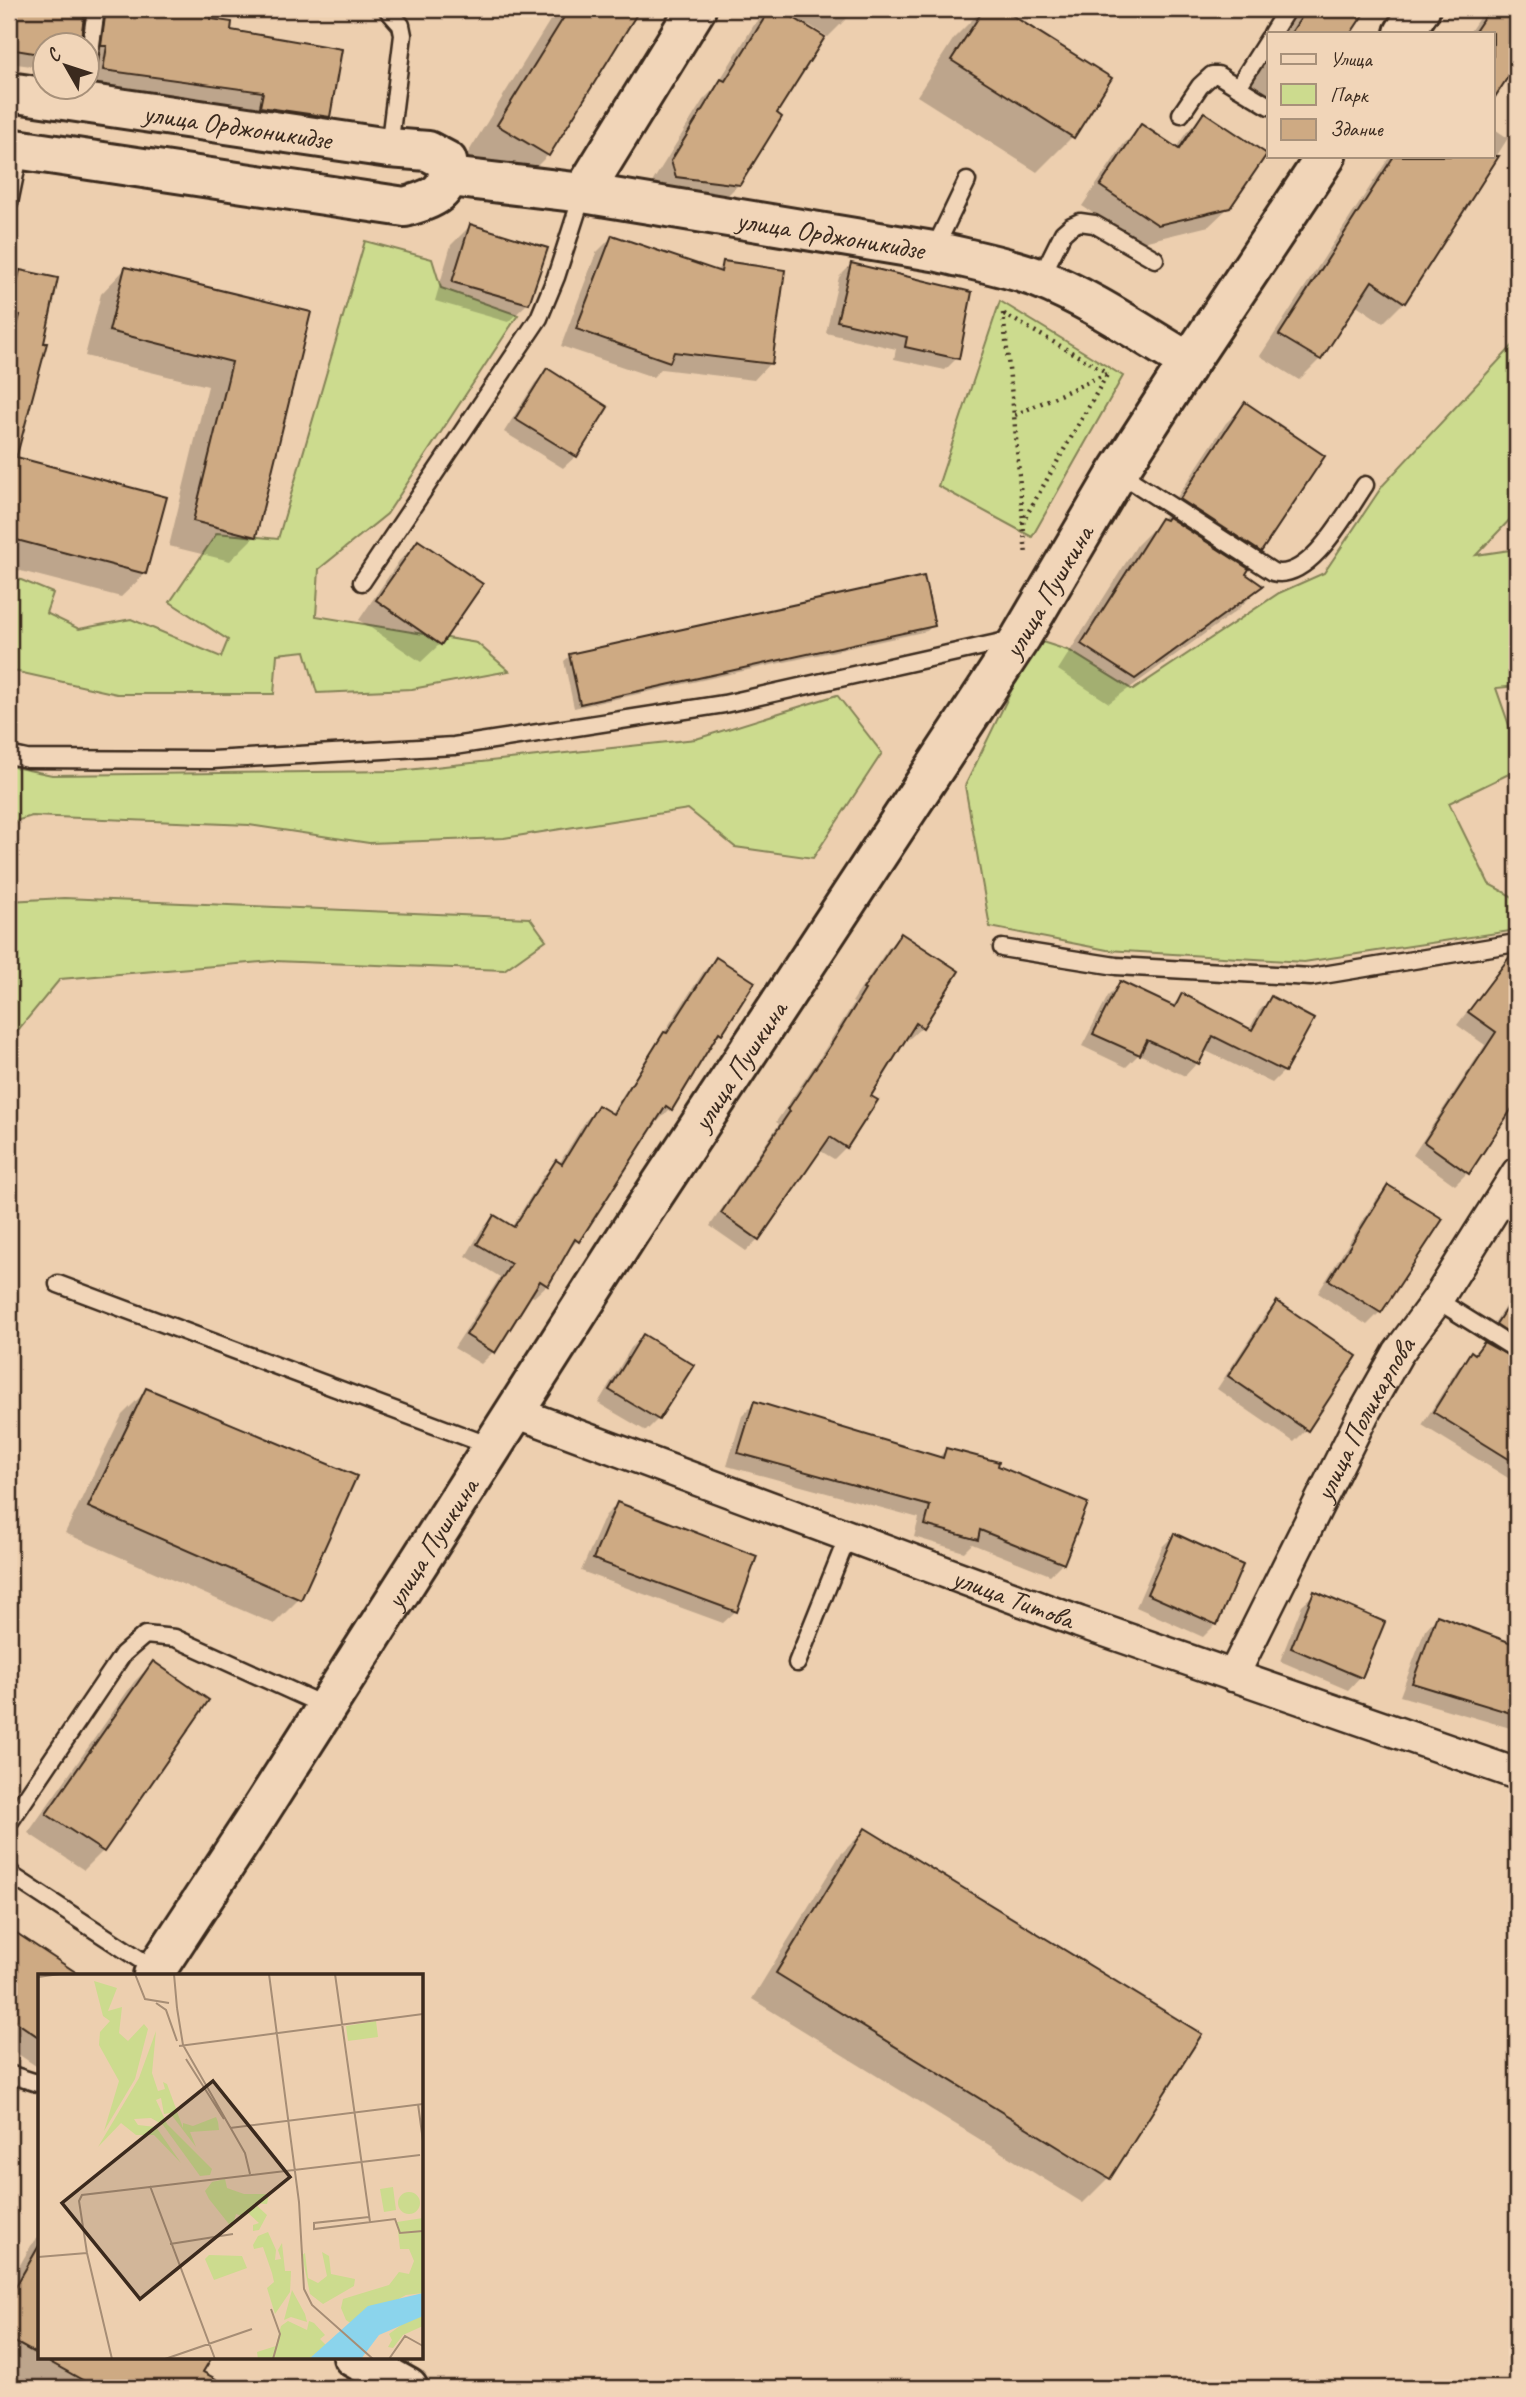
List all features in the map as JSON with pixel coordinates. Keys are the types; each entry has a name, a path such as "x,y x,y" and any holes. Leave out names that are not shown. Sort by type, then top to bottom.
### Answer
{"street":[{"path":"583,193 696,9"},
{"path":"1405,32 1420,9"},
{"name":"улица Орджоникидзе","path":"9,92 32,93"},
{"name":"улица Орджоникидзе","path":"14,149 405,207 429,201 443,189 450,177 447,161 428,151 389,148 102,98"},
{"name":"улица Пушкина","path":"154,1972 327,1707 638,1219 1021,638 1118,472 1325,158"},
{"name":"улица Орджоникидзе","path":"450,177 583,193 933,251 994,265 1040,279 1082,298 1189,362"},
{"name":"улица Поликарпова","path":"1233,1676 1363,1415 1398,1353 1513,1188"},
{"name":"улица Титова","path":"515,1412 1233,1676 1517,1774"},
{"path":"355,2358 408,2388"}],"lane":[{"path":"93,32 96,9"},
{"path":"387,9 401,25 403,35 389,148"},
{"path":"1273,32 1287,9"},
{"path":"1238,87 1267,41"},
{"path":"1181,114 1200,86 1212,75 1218,75 1267,105"},
{"path":"9,203 14,149"},
{"path":"933,251 967,181"},
{"path":"362,582 539,318 556,277 583,193"},
{"path":"1040,279 1063,233 1080,222 1090,222 1155,259"},
{"path":"1118,472 1279,574 1294,570 1313,557 1365,485"},
{"path":"9,755 27,759 212,760 454,746 724,704 1021,638"},
{"path":"1002,948 1116,965 1311,977 1510,944 1517,946"},
{"path":"58,1284 492,1447"},
{"path":"1437,1300 1517,1350"},
{"path":"797,1662 848,1536"},
{"path":"9,1822 123,1654 145,1635 175,1638 327,1707"},
{"path":"9,1870 14,1877 154,1972"},
{"path":"9,2074 38,2083"}],"path":[{"path":"1020,566 1027,554 1003,313 1108,373"},
{"path":"1014,415 1108,373"},
{"path":"1022,523 1108,373"}],"green space":[{"path":"365,241 432,259 441,288 518,315 387,514 319,569 316,616 477,643 509,671 412,689 317,693 305,651 277,654 274,694 117,694 9,670 9,575 53,593 46,613 79,629 131,619 221,657 228,640 170,602 217,533 278,539"},
{"path":"1000,301 1123,376 1032,537 938,486"},
{"path":"1517,341 1517,512 1476,555 1517,549 1517,686 1496,688 1517,748 1517,770 1449,803 1489,884 1517,899 1517,934 1510,931 1304,962 1107,950 990,927 965,786 1036,640 1070,651 1133,690 1279,593 1324,573 1383,485"},
{"path":"837,695 882,753 813,858 735,847 688,809 504,838 369,843 249,825 32,816 9,823 9,766 52,775 398,771 696,739"},
{"path":"64,898 530,918 546,940 504,970 274,961 60,979 9,1041 9,901"}],"building":[{"path":"9,9 85,9 82,32 32,32 32,53 9,49"},
{"path":"106,9 213,9 211,19 232,22 231,30 342,49 330,117 260,107 263,92 103,70 107,46 102,46"},
{"path":"569,9 640,9 549,156 497,125"},
{"path":"770,9 779,9 825,37 777,113 782,117 740,185 676,177 671,161 721,79 725,81"},
{"path":"984,9 1002,9 1112,78 1074,138 951,60"},
{"path":"1307,9 1367,9 1352,32 1292,32"},
{"path":"1490,9 1517,9 1517,63 1494,98 1494,32 1475,32"},
{"path":"1204,112 1267,154 1230,208 1158,225 1100,186 1141,124 1179,149"},
{"path":"1499,156 1405,303 1372,281 1321,360 1279,335 1393,158"},
{"path":"470,224 548,248 529,304 452,282"},
{"path":"612,235 721,272 723,261 785,270 772,364 674,352 670,362 576,329"},
{"path":"851,263 972,292 959,359 905,347 907,337 837,321"},
{"path":"125,267 311,312 256,537 193,521 232,362 109,331"},
{"path":"20,270 58,278 44,343 47,343 17,455 9,454 9,356 20,315 10,313"},
{"path":"547,368 608,407 577,457 515,419"},
{"path":"1245,402 1325,456 1261,552 1180,499"},
{"path":"9,455 167,497 146,574 9,538"},
{"path":"1168,517 1249,569 1246,574 1263,586 1135,679 1081,644 1161,518 1166,520"},
{"path":"418,540 483,584 441,645 376,600"},
{"path":"924,576 935,626 580,704 569,654"},
{"path":"901,933 959,971 923,1028 916,1023 871,1096 878,1100 847,1148 830,1137 759,1240 721,1213 790,1111 788,1109"},
{"path":"1511,955 1517,956 1517,1101 1469,1174 1424,1142 1496,1032 1468,1012"},
{"path":"716,957 755,982 722,1034 719,1032 672,1110 666,1106 579,1242 575,1239 548,1286 540,1281 495,1353 466,1335 511,1264 477,1244 494,1215 514,1227 556,1160 562,1164 598,1105 613,1114 664,1032 667,1033"},
{"path":"1120,981 1175,1007 1182,993 1252,1030 1271,996 1314,1019 1285,1072 1213,1036 1199,1064 1147,1040 1140,1055 1093,1034"},
{"path":"1388,1185 1443,1219 1381,1313 1329,1280"},
{"path":"1517,1292 1517,1338 1496,1324"},
{"path":"1277,1301 1357,1356 1308,1431 1228,1376"},
{"path":"643,1334 694,1365 659,1420 609,1390"},
{"path":"1484,1342 1517,1360 1517,1464 1433,1412 1471,1351 1475,1354"},
{"path":"146,1388 357,1476 301,1600 88,1507"},
{"path":"754,1401 943,1458 946,1448 999,1462 998,1466 1088,1503 1064,1564 980,1530 978,1540 925,1525 930,1506 738,1453"},
{"path":"617,1502 757,1556 737,1612 593,1559"},
{"path":"1174,1533 1243,1565 1217,1625 1147,1594"},
{"path":"1314,1591 1385,1622 1362,1678 1291,1648"},
{"path":"1437,1615 1517,1645 1517,1715 1412,1683"},
{"path":"153,1661 209,1700 104,1852 46,1814"},
{"path":"865,1828 1202,2034 1110,2179 776,1973"},
{"path":"9,1928 78,1974 38,1974 38,2037 9,2017"},
{"path":"38,2247 38,2355 9,2339 9,2298"},
{"path":"43,2358 211,2358 203,2372 232,2388 97,2388"}]}
